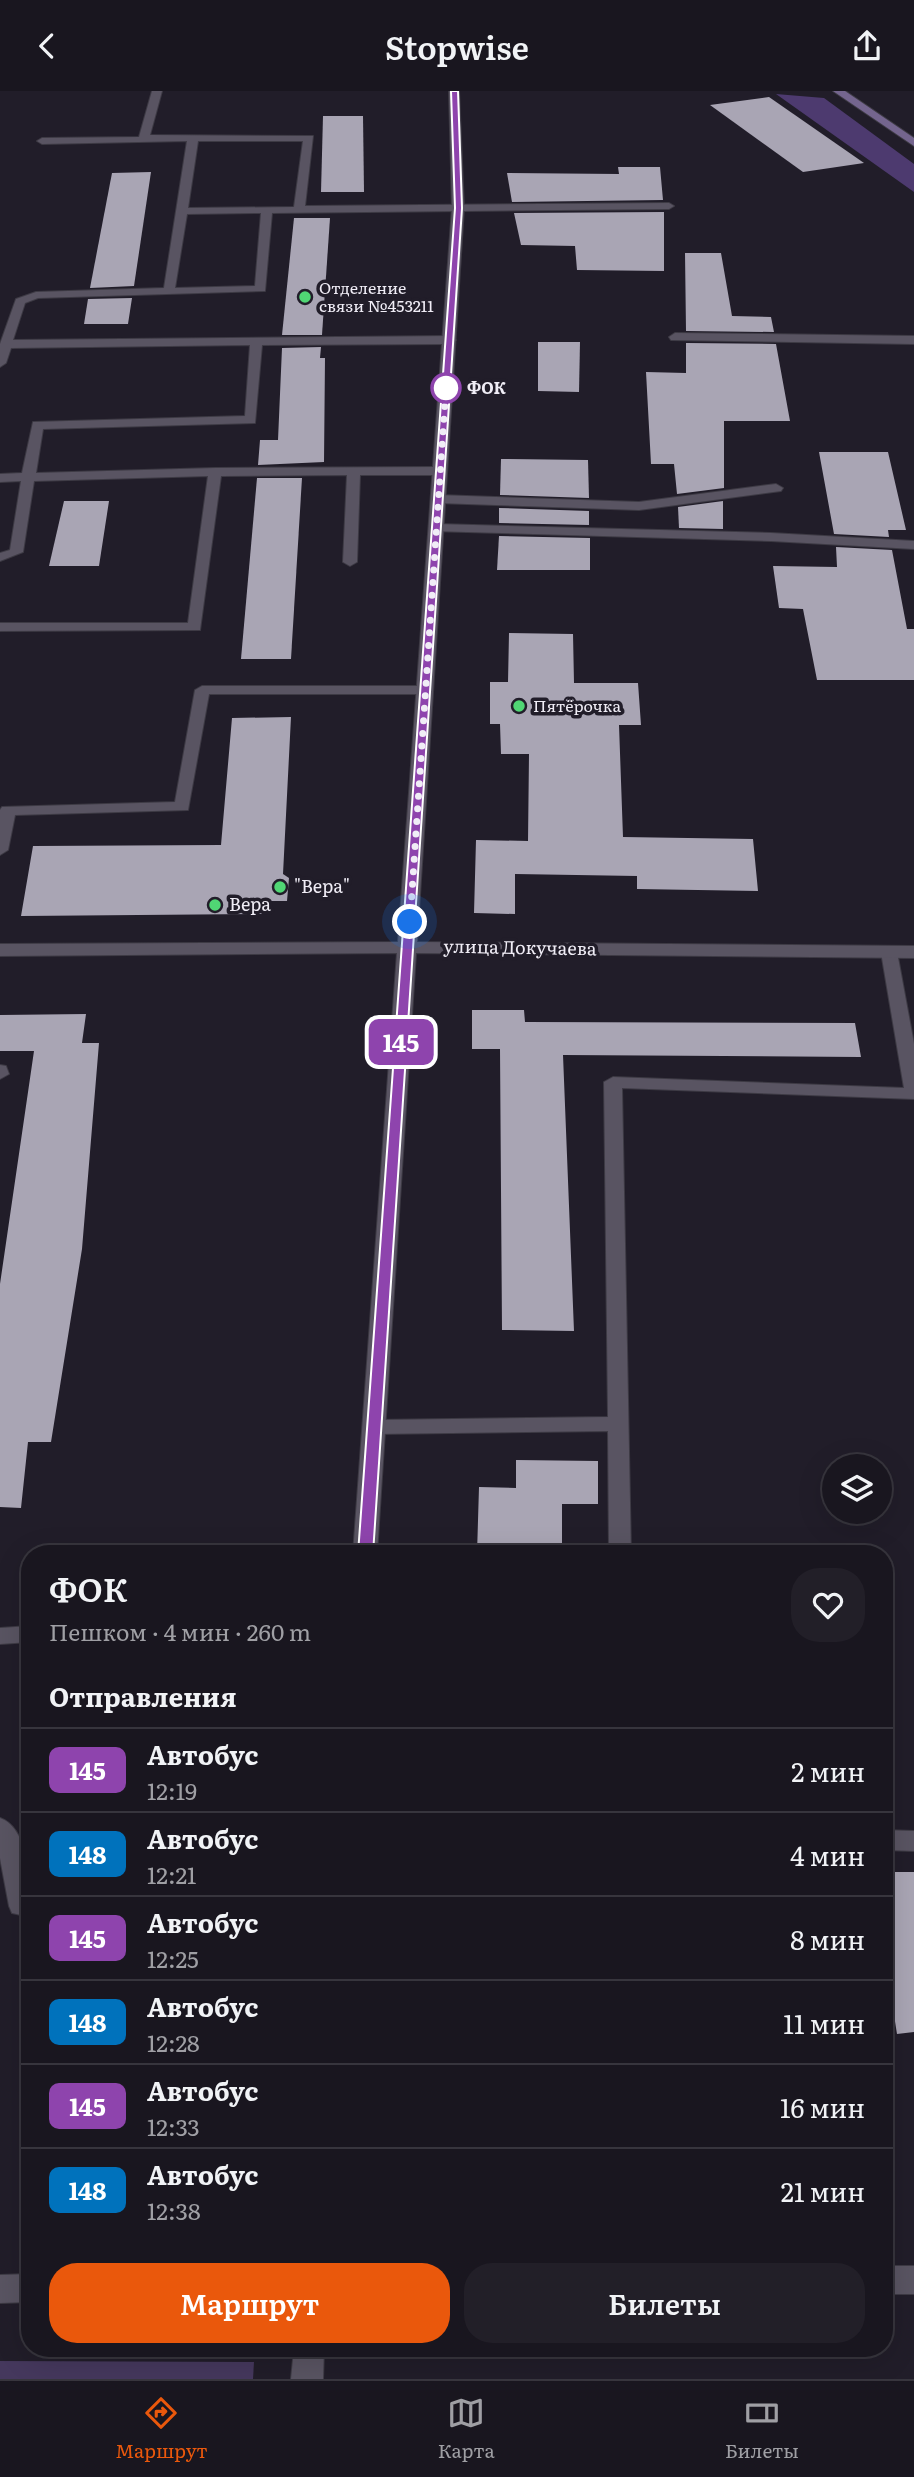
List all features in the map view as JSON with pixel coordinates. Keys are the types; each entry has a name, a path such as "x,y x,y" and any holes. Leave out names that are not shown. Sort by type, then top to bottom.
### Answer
{"main road":[{"path":"838,91 914,143"}],"street":[{"path":"366,1545 450,340 458,208 454,91"},
{"name":"улица Докучаева","path":"0,950 408,947 914,952"},
{"path":"893,2280 914,2280"},
{"path":"0,2289 21,2288"},
{"path":"307,2379 308,2357"}],"lane":[{"path":"42,141 144,141 157,91"},
{"path":"144,138 309,138 299,209"},
{"path":"169,291 193,139"},
{"path":"182,211 669,206"},
{"path":"0,363 20,301 36,295 261,289 267,209"},
{"path":"675,337 914,340"},
{"path":"6,344 450,340"},
{"path":"0,557 16,552 37,425 251,420 256,342"},
{"path":"0,478 215,472 440,471"},
{"path":"0,627 195,627 215,472"},
{"path":"350,562 354,472"},
{"path":"439,499 639,506 776,488"},
{"path":"436,528 771,537 914,545"},
{"path":"0,850 8,810 182,807 202,690 425,690"},
{"path":"620,1545 613,1082 913,1094 889,952"},
{"path":"374,1427 618,1424"},
{"path":"0,1636 21,1635"},
{"path":"0,1828 8,1835 21,1906"},
{"path":"893,1840 914,1841"}],"shaded area":[{"path":"776,94 824,98 914,164 914,192"},
{"path":"0,2361 254,2362 253,2379 0,2379"}],"building":[{"path":"769,97 864,163 803,172 710,105"},
{"path":"323,116 363,116 364,192 321,192"},
{"path":"618,167 660,167 663,200 512,202 507,173 619,174"},
{"path":"151,172 134,286 90,288 112,173"},
{"path":"664,212 664,271 577,270 575,246 521,245 514,213"},
{"path":"294,218 330,218 322,335 282,335"},
{"path":"685,253 721,253 732,316 771,317 774,332 686,331"},
{"path":"132,298 128,324 84,324 88,299"},
{"path":"538,342 580,342 579,392 538,391"},
{"path":"686,343 776,344 790,421 724,421 724,488 677,494 674,464 651,464 646,372 686,373"},
{"path":"321,347 320,358 325,358 324,462 258,465 260,440 278,440 282,348"},
{"path":"819,452 888,452 906,530 888,530 889,537 834,534"},
{"path":"501,459 588,460 589,498 500,495"},
{"path":"257,478 302,478 291,659 241,659"},
{"path":"64,501 109,501 99,566 49,566"},
{"path":"723,501 723,529 679,528 678,507"},
{"path":"499,508 589,511 589,525 499,523"},
{"path":"499,536 590,538 590,570 497,570"},
{"path":"836,547 892,550 907,629 914,629 914,680 817,680 803,609 779,608 773,566 837,567"},
{"path":"509,633 573,634 574,683 638,683 641,725 619,725 623,837 753,839 758,891 637,889 637,876 515,874 515,914 474,913 476,840 528,841 529,754 501,754 500,724 490,724 490,682 508,682"},
{"path":"291,717 283,874 289,878 287,901 265,901 264,914 21,916 33,846 221,845 232,718"},
{"path":"472,1010 524,1010 525,1022 855,1023 861,1057 563,1055 574,1331 502,1330 500,1049 472,1049"},
{"path":"86,1014 82,1043 99,1043 82,1249 51,1442 28,1442 21,1508 0,1507 0,1284 34,1051 0,1051 0,1015"},
{"path":"516,1460 598,1461 598,1504 562,1504 562,1545 477,1545 479,1487 516,1488"},
{"path":"893,1872 914,1872 914,2032 897,2034 893,2008"}],"bus line":[{"name":"145","path":"366,1545 458,208 454,91"}],"place":[{"name":"Отделение связи №453211","path":"305,297"},
{"name":"ФОК","path":"446,388"},
{"name":"Пятёрочка","path":"519,706"},
{"name":"\"Вера\"","path":"280,887"},
{"name":"Вера","path":"215,905"}],"route":[{"path":"410,922 446,388"}]}
